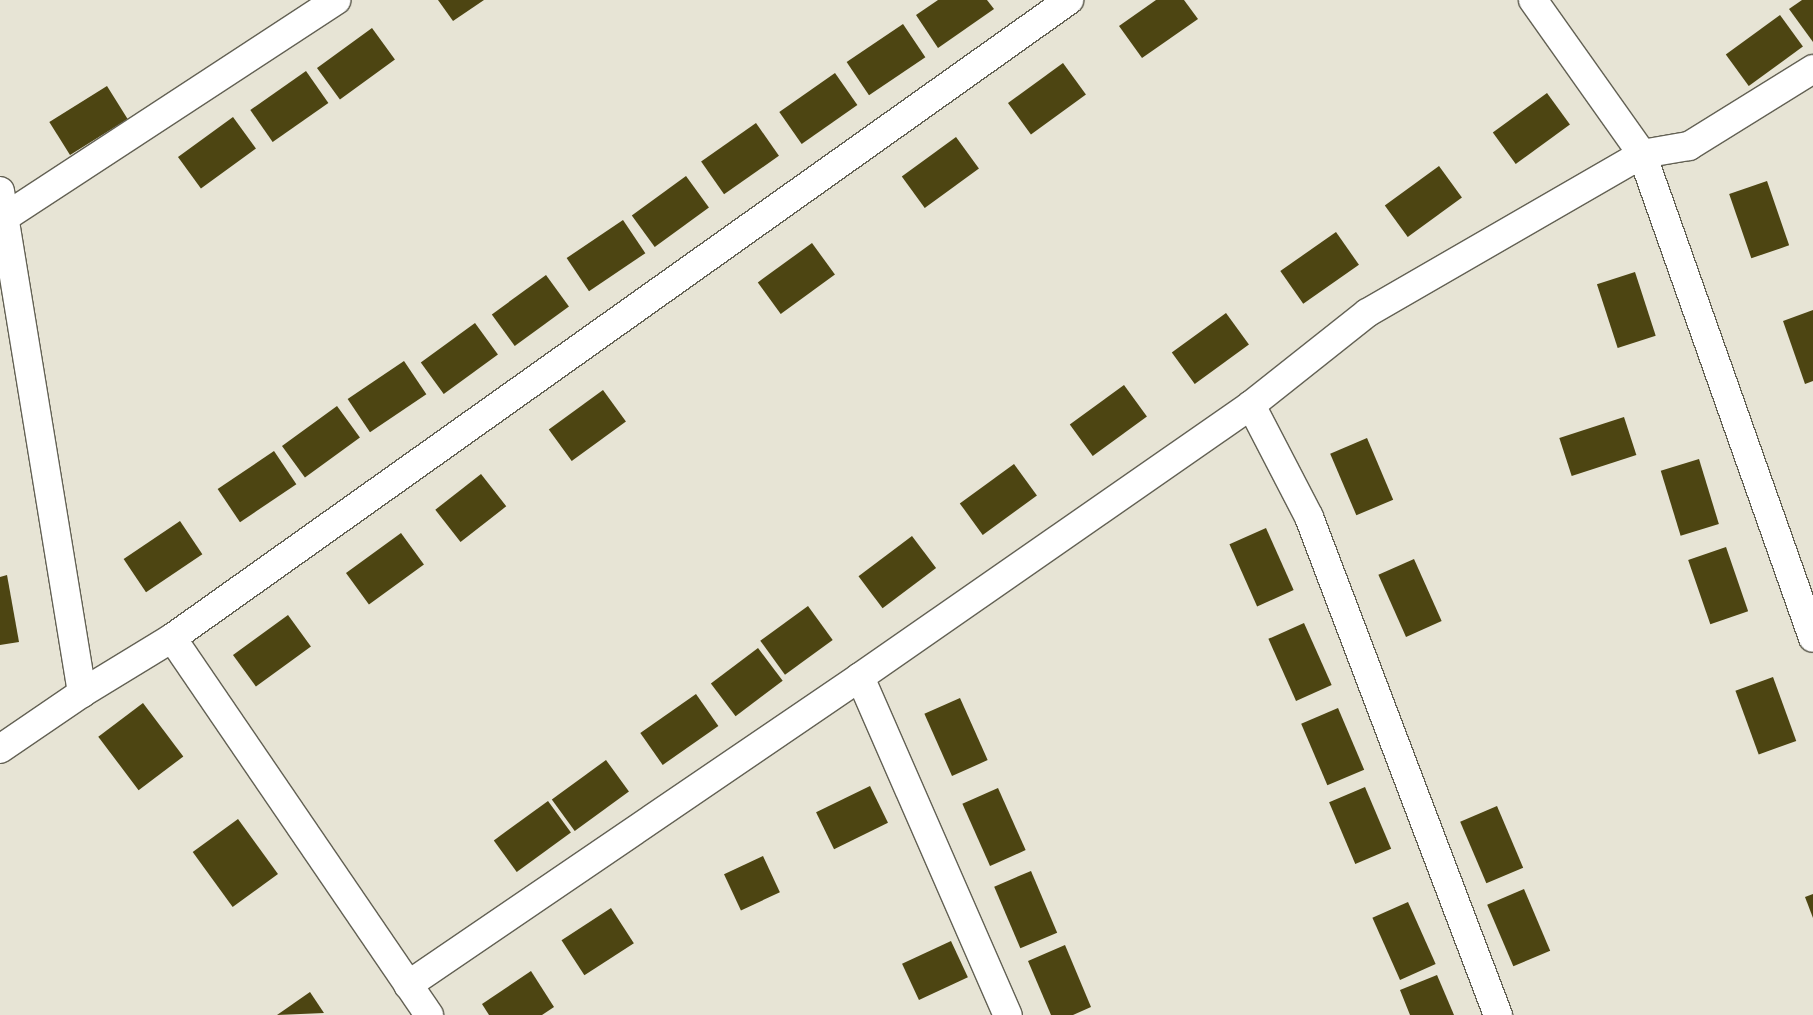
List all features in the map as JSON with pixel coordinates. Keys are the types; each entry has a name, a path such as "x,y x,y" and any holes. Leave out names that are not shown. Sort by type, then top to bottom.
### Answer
{"street":[{"path":"5,217 336,0"},
{"path":"0,749 82,693 172,638 1034,9 1069,0"},
{"path":"1533,0 1642,154 1806,595 1813,638"},
{"path":"408,985 860,677 1252,405 1368,313 1642,154 1689,146 1813,70"},
{"path":"0,191 82,693"},
{"path":"1252,405 1309,517 1498,1015"},
{"path":"172,638 429,1015"},
{"path":"860,677 1008,1015"}],"building":[{"path":"438,0 484,0 453,21"},
{"path":"938,0 987,0 994,9 938,48 916,15"},
{"path":"1156,0 1184,0 1198,19 1142,58 1119,26"},
{"path":"1802,0 1813,0 1813,42 1789,9"},
{"path":"1780,15 1803,47 1749,86 1726,54"},
{"path":"903,24 925,57 869,95 847,62"},
{"path":"372,28 395,60 340,100 317,68"},
{"path":"1063,63 1086,95 1031,135 1008,103"},
{"path":"306,71 328,103 273,142 250,110"},
{"path":"835,73 857,105 802,144 779,112"},
{"path":"107,86 128,119 70,155 49,122"},
{"path":"1547,93 1570,125 1516,164 1493,132"},
{"path":"233,117 256,149 201,189 178,157"},
{"path":"756,123 779,156 724,194 701,161"},
{"path":"956,137 979,169 925,208 902,176"},
{"path":"1439,166 1462,198 1408,237 1385,205"},
{"path":"686,176 709,208 655,247 632,215"},
{"path":"1767,181 1789,245 1751,258 1729,194"},
{"path":"623,220 645,253 589,291 567,258"},
{"path":"1336,232 1359,265 1303,304 1280,271"},
{"path":"812,243 835,275 781,314 758,282"},
{"path":"1635,272 1656,336 1618,348 1597,284"},
{"path":"546,275 569,307 515,346 492,314"},
{"path":"1813,310 1813,381 1805,384 1783,321"},
{"path":"1226,313 1249,345 1195,384 1172,352"},
{"path":"475,323 498,355 444,394 421,362"},
{"path":"404,361 426,394 370,432 348,399"},
{"path":"1124,385 1147,417 1093,456 1070,424"},
{"path":"603,390 626,422 572,461 549,429"},
{"path":"337,406 360,438 305,478 282,446"},
{"path":"1624,417 1636,455 1572,476 1559,438"},
{"path":"1367,438 1393,500 1356,515 1330,454"},
{"path":"274,451 296,484 240,522 218,489"},
{"path":"1699,459 1719,524 1681,536 1661,471"},
{"path":"1014,464 1037,496 983,535 960,503"},
{"path":"481,474 506,506 461,542 435,510"},
{"path":"180,521 202,554 146,592 124,559"},
{"path":"1266,528 1294,590 1257,606 1229,544"},
{"path":"401,533 424,565 369,605 346,573"},
{"path":"912,536 936,568 883,608 858,576"},
{"path":"1726,547 1748,611 1710,624 1688,560"},
{"path":"1414,559 1442,621 1406,637 1378,575"},
{"path":"7,575 19,642 0,645 0,577"},
{"path":"808,606 833,640 785,675 760,641"},
{"path":"288,615 311,647 256,687 233,655"},
{"path":"1304,623 1332,685 1296,701 1268,639"},
{"path":"758,648 783,681 736,716 711,684"},
{"path":"1773,677 1796,741 1759,755 1735,691"},
{"path":"696,694 718,726 663,765 640,733"},
{"path":"960,698 988,760 952,776 924,714"},
{"path":"143,703 183,757 139,790 98,737"},
{"path":"1338,708 1364,770 1327,785 1301,724"},
{"path":"606,760 629,792 575,831 552,799"},
{"path":"870,786 888,823 834,849 816,812"},
{"path":"1365,787 1391,849 1355,864 1329,802"},
{"path":"998,788 1026,850 990,866 962,804"},
{"path":"548,801 571,833 517,872 494,840"},
{"path":"1497,806 1523,868 1486,883 1460,822"},
{"path":"238,819 278,874 233,907 193,852"},
{"path":"763,856 780,892 741,910 724,874"},
{"path":"1031,871 1057,933 1020,948 994,887"},
{"path":"1524,889 1550,951 1513,966 1487,905"},
{"path":"1813,894 1813,918 1805,897"},
{"path":"1408,902 1436,964 1400,980 1372,918"},
{"path":"611,908 634,943 584,975 562,940"},
{"path":"951,941 968,977 919,1000 902,964"},
{"path":"1065,945 1091,1007 1073,1015 1051,1015 1028,961"},
{"path":"531,971 554,1007 542,1015 489,1015 482,1004"},
{"path":"1437,975 1454,1015 1410,1015 1400,990"},
{"path":"310,992 324,1013 277,1015"}]}
